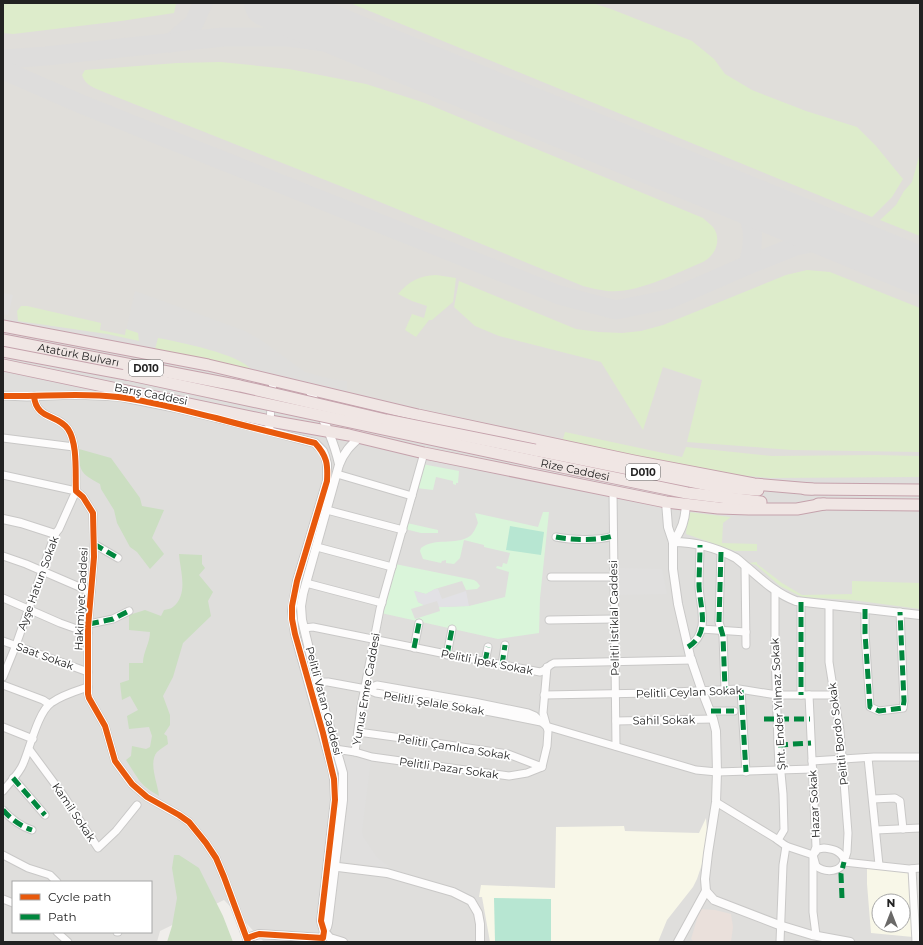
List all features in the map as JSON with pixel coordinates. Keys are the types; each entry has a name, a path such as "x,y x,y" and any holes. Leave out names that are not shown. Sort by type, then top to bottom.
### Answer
{"highway":[{"path":"3,326 208,365 418,415 654,465 754,484 812,489"},
{"name":"Atatürk Bulvarı","path":"3,340 225,383 289,398"},
{"name":"Atatürk Bulvarı","path":"3,351 126,374 276,406"},
{"path":"3,365 149,394 270,426 283,423 328,430 424,453 666,502 718,508 797,509 824,504"},
{"name":"Rize Caddesi","path":"289,398 386,420 719,487 764,491 812,489 920,490"},
{"name":"Rize Caddesi","path":"276,406 687,493 780,504 920,505"},
{"path":"310,427 316,422 321,414"}],"street":[{"path":"273,380 276,406 274,415 283,423"},
{"path":"309,388 328,430 340,465"},
{"name":"Barış Caddesi","path":"3,396 58,395 119,397 270,426"},
{"path":"3,475 76,491 76,461 74,447 69,431 66,426 41,412 34,404 34,396"},
{"path":"270,426 276,406"},
{"name":"Pelitli Vatan Caddesi","path":"270,426 316,444 323,451 327,464 327,481 297,581 292,611 295,634 331,749"},
{"name":"Pelitli Vatan Caddesi","path":"331,749 304,628 301,606 343,455 360,437"},
{"path":"3,438 74,447"},
{"name":"Yunus Emre Caddesi","path":"331,749 355,752 361,707 366,689 382,603 424,453"},
{"path":"337,474 412,496"},
{"name":"Ayşe Hatun Sokak","path":"3,677 16,645 55,534 76,491"},
{"name":"Hakimiyet Caddesi","path":"76,491 83,497 93,513 94,544 88,632 89,698 105,726 111,752 115,761 138,791 179,814 189,822 216,858 247,940"},
{"name":"Pelitli İstiklal Caddesi","path":"613,491 616,746"},
{"path":"666,502 668,527 673,542 675,587 688,647 712,715 716,731 716,802 708,853 706,891 678,942"},
{"path":"673,542 680,532 685,520 686,505"},
{"path":"327,510 403,530"},
{"path":"3,519 55,534"},
{"path":"556,537 566,539 599,539 613,536"},
{"path":"673,542 684,542 700,545 736,559 786,598 801,602 920,615"},
{"path":"94,544 118,558"},
{"path":"688,647 695,643 698,639 703,620 699,588 700,545"},
{"path":"317,547 392,567"},
{"path":"721,552 719,622 723,636 725,690"},
{"path":"3,556 91,592"},
{"path":"745,566 746,645"},
{"path":"551,577 613,578"},
{"path":"306,584 382,603"},
{"name":"Şht. Ender Yılmaz Sokak","path":"775,590 775,652 779,766 783,794 784,830 778,840"},
{"path":"3,598 29,608 60,623 88,632"},
{"name":"Hazar Sokak","path":"801,602 805,695 813,769 816,847 813,855 813,912 816,935"},
{"name":"Pelitli Bordo Sokak","path":"829,605 829,662 840,731 848,833 847,852 844,862"},
{"path":"865,609 865,634 870,707 879,712 903,708 904,701 900,612"},
{"path":"89,624 113,620 129,611"},
{"path":"549,620 614,619"},
{"path":"414,648 419,623"},
{"name":"Pelitli İpek Sokak","path":"304,628 313,627 447,655 540,672 545,671 554,663 692,660"},
{"path":"447,655 452,629"},
{"path":"701,629 746,632"},
{"name":"Saat Sokak","path":"3,641 88,672"},
{"path":"502,665 505,645"},
{"path":"485,662 488,647"},
{"path":"542,767 548,746 548,732 544,724 543,713 547,668"},
{"name":"Pelitli Şelale Sokak","path":"317,682 328,682 366,689 376,693 491,712 544,724 696,770 746,772 813,769"},
{"path":"3,686 43,700 49,704"},
{"path":"3,791 23,765 38,724 49,704 64,695 88,687"},
{"path":"742,690 746,772"},
{"name":"Pelitli Ceylan Sokak","path":"544,695 742,690 777,695 834,695"},
{"name":"Sahil Sokak","path":"616,721 712,715 734,711"},
{"path":"3,727 33,739"},
{"name":"Pelitli Çamlıca Sokak","path":"358,732 409,738 508,754 542,767"},
{"name":"Kamil Sokak","path":"29,749 63,794 98,848 116,831 137,805"},
{"name":"Yunus Emre Caddesi","path":"331,749 343,773 344,782 343,800 331,866"},
{"name":"Pelitli Pazar Sokak","path":"355,752 372,757 509,776 527,773 542,767"},
{"path":"812,761 920,757"},
{"path":"868,758 879,866"},
{"path":"13,778 45,815"},
{"path":"872,799 895,798 900,801 903,829"},
{"path":"716,802 786,846 813,855"},
{"path":"3,810 17,823 32,830"},
{"path":"876,830 920,828"},
{"path":"780,942 783,865 786,846"},
{"path":"821,848 833,850 841,853 844,858 844,862 840,868 836,870 822,869 816,866 813,855 818,849 821,848"},
{"path":"3,855 28,868 50,875 56,881"},
{"path":"844,862 916,868 916,942"},
{"path":"247,940 259,934 323,938 324,931 321,920 331,866 388,874 452,892 467,898 471,901 478,913 480,924 480,942"},
{"path":"706,891 714,900 781,926 850,942"},
{"path":"324,931 330,938 343,942"},
{"path":"58,933 68,942"}],"shaded area":[{"path":"3,3 920,3 920,942 264,942 224,900 160,931 157,942 3,942"},
{"path":"3,3 920,3 920,477 771,478 683,469 347,395 347,381 331,379 305,372 261,340 245,331 135,291 125,335 122,337 3,318"},
{"path":"3,293 13,295 8,315 3,314"},
{"path":"619,568 662,569 667,594 619,595"},
{"path":"438,589 442,599 466,591 469,606 439,607 437,601 424,605 418,602 414,591 426,594"},
{"path":"343,756 371,760 362,832 363,836 377,857 391,868 338,861 346,810 347,783"},
{"path":"706,818 707,831 702,864 697,879 693,887 667,920 658,942 490,942 482,897 479,897 481,885 555,888 556,827 624,826 625,831 699,833"},
{"path":"867,866 909,870 910,893 871,893 871,933"},
{"path":"911,904 913,937 871,933 911,933"},
{"path":"700,909 715,910 731,914 733,927 731,942 694,942 691,939"}],"green space":[{"path":"3,3 176,4 174,13 13,34 3,33"},
{"path":"350,3 592,3 611,9 692,41 714,59 725,74 752,90 806,111 857,127 876,146 903,179 892,197 872,217"},
{"path":"221,62 289,69 366,84 425,103 703,218 713,227 716,232 716,246 708,259 703,262 669,277 643,286 619,291 604,291 583,286 363,195 97,89 90,86 82,75 85,70 177,63"},
{"path":"920,153 920,236 880,220 896,205 904,191 912,182"},
{"path":"807,270 830,272 920,308 920,452 792,450 687,442 702,380 663,367 643,430 601,362 499,336 475,326 454,307 459,281 576,329 622,333 641,331 663,325 786,275"},
{"path":"436,275 456,278 453,302 432,320 429,320 416,337 405,330 412,314 424,318 427,306 398,294 406,286 419,278"},
{"path":"21,306 27,306 101,323 100,330 125,335 126,329 138,333 139,341 107,334 18,321 17,311"},
{"path":"158,338 223,354 236,359 252,371 155,349"},
{"path":"565,432 682,457 686,447 772,456 920,456 920,477 771,478 737,475 562,442"},
{"path":"79,449 111,458 140,498 142,506 164,510 152,538 164,554 150,569 137,552 130,547 117,523 114,510 101,489 100,484 88,477 82,471 79,462"},
{"path":"422,464 459,471 458,483 456,483 456,485 453,484 453,481 436,477 433,490 416,488"},
{"path":"543,512 549,512 540,598 539,633 498,639 381,613 395,564 474,580 480,586 477,589 466,590 462,581 435,589 426,594 415,591 418,602 424,605 411,609 415,619 440,611 439,607 469,606 505,597 509,572 496,568 497,566 502,567 503,563 507,564 510,553 484,547 484,545 464,540 460,558 454,564 446,563 446,560 442,561 441,563 423,559 420,551 421,548 432,543 458,541 470,536 474,532 478,523 475,513 538,527"},
{"path":"688,512 731,517 723,523 722,543 757,544 757,551 735,551 686,534"},
{"path":"407,523 438,530 438,533 421,533 405,529"},
{"path":"510,526 544,532 541,555 506,550"},
{"path":"179,554 202,555 202,564 205,568 199,575 213,592 208,601 211,616 183,643 173,677 163,696 170,715 170,725 164,734 167,736 168,744 157,752 153,762 159,796 141,783 126,760 131,756 132,746 146,749 150,747 152,736 149,727 129,729 127,716 138,710 130,696 122,700 120,683 129,680 129,663 143,663 150,636 150,632 129,630 129,615 145,610 161,616 164,610 172,608 178,602 182,589"},
{"path":"757,562 757,564 782,583 802,595 852,594 852,581 920,583 920,609 852,600 802,597 780,586 756,565 749,563"},
{"path":"174,855 179,855 199,868 223,916 233,942 167,942 172,926 177,898 172,868"},
{"path":"494,898 551,899 551,942 495,942"}],"taxiway":[{"path":"171,43 194,23 203,3"},
{"path":"3,59 46,56 223,37 288,37 340,44 408,60"},
{"path":"3,70 81,104 559,295 616,310 670,299 796,246 822,241 845,240"},
{"path":"736,195 747,212 752,228 751,255 748,265"}],"runway":[{"path":"268,3 920,271"}],"marked path":[{"path":"556,537 584,540 613,536"},
{"path":"94,544 118,558"},
{"path":"688,647 700,635 702,627 699,586 700,545"},
{"path":"721,552 719,622 723,636 725,689"},
{"path":"801,602 801,695"},
{"path":"865,609 865,633 870,707 879,711 903,708 904,701 900,612"},
{"path":"89,624 113,619 129,611"},
{"path":"414,648 419,623"},
{"path":"447,655 452,629"},
{"path":"502,665 505,645"},
{"path":"485,662 488,647"},
{"path":"741,690 746,772"},
{"path":"711,711 734,711"},
{"path":"764,719 810,719"},
{"path":"778,745 811,743"},
{"path":"13,778 45,815"},
{"path":"3,810 16,822 32,830"},
{"path":"842,898 841,874 844,862"}],"cycle path":[{"path":"3,396 89,395 118,397 143,401 315,443 326,460 327,481 297,581 292,606 292,619 295,634 323,733 334,779 335,800 321,921 324,931 323,938 259,934 247,938"},
{"path":"34,396 36,404 43,413 64,424 68,429 75,451 76,491 83,497 93,513 94,557 88,627 89,698 105,726 115,761 132,784 147,797 189,822 216,858 248,942"}]}
